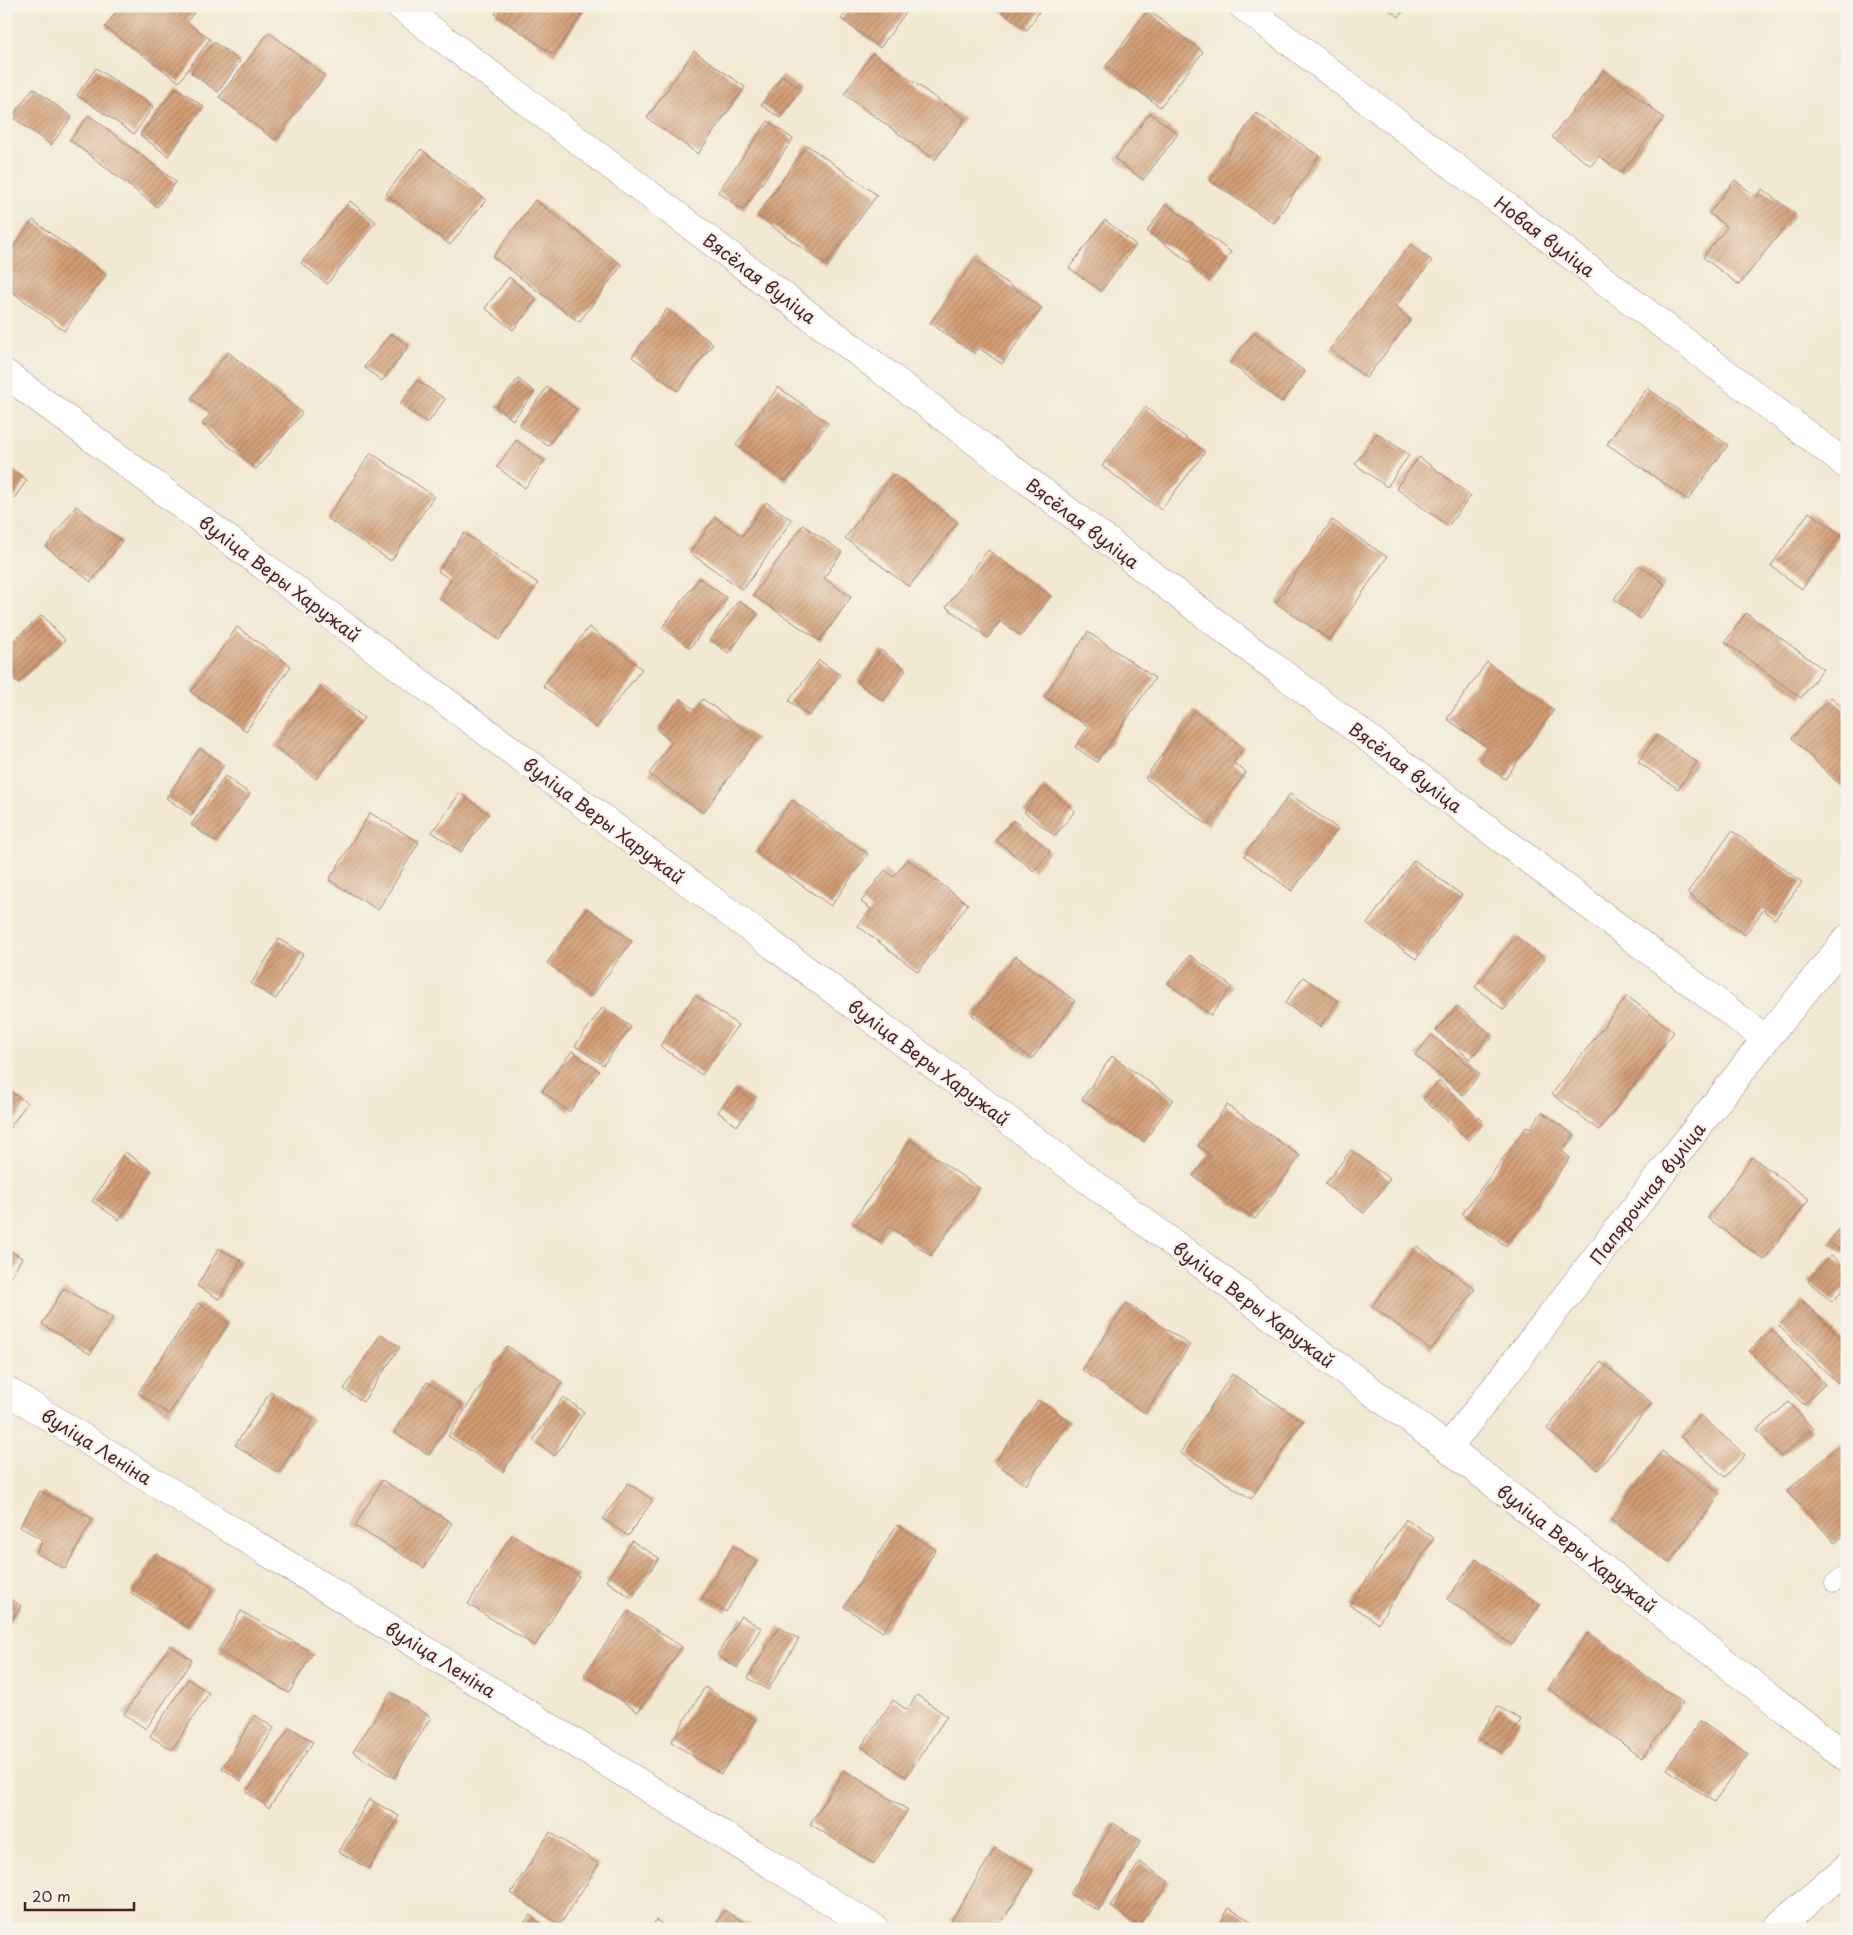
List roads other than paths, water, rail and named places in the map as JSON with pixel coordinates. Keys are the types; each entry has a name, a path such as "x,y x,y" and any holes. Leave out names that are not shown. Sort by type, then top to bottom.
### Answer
{"street":[{"name":"Вясёлая вуліца","path":"400,6 1766,1039"},
{"name":"Новая вуліца","path":"1243,6 1847,465"},
{"name":"вуліца Веры Харужай","path":"6,374 1448,1448 1847,1757"},
{"name":"Папярочная вуліца","path":"1448,1448 1766,1039 1847,939"},
{"name":"вуліца Леніна","path":"6,1390 875,1929"},
{"path":"1776,1929 1847,1868"}]}
